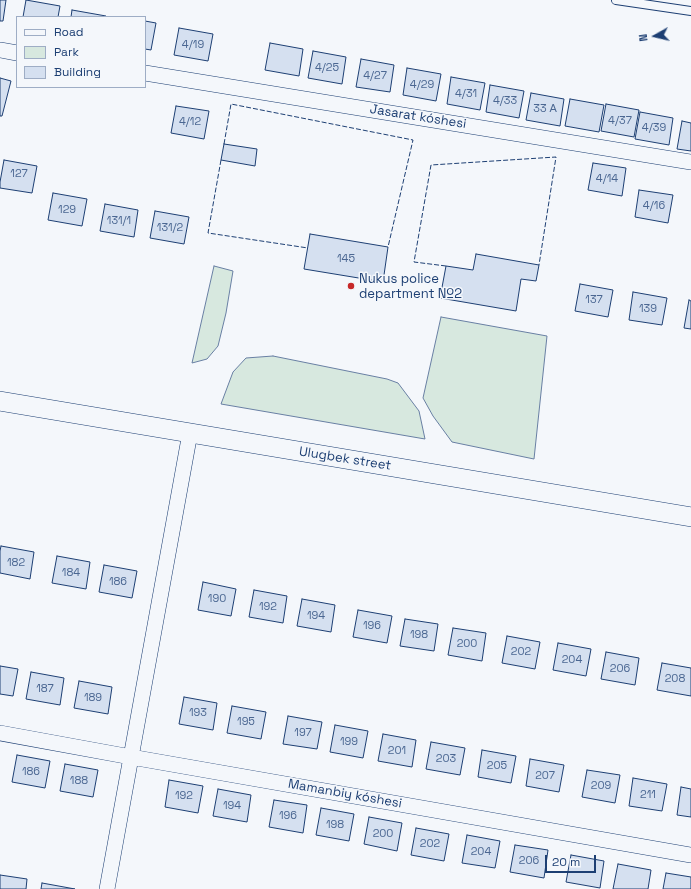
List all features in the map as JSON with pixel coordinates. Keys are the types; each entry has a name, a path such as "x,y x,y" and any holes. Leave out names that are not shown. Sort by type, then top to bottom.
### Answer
{"street":[{"path":"0,50 16,53"},
{"name":"Jasarat kóshesi","path":"146,73 691,162"},
{"name":"Ulugbek street","path":"0,401 691,517"},
{"path":"107,889 190,433"},
{"name":"Mamanbiy kóshesi","path":"0,733 691,855"}],"lane":[{"path":"616,0 691,12"}],"green space":[{"path":"214,266 233,271 226,313 218,346 207,359 192,363"},
{"path":"441,317 547,336 534,459 452,442 433,416 423,398"},
{"path":"273,356 387,379 398,383 419,411 425,439 221,404 233,372 246,358"}],"building":[{"path":"0,0 6,0 3,21 0,21"},
{"path":"26,0 60,6 58,16 23,16"},
{"path":"72,10 106,16 71,16"},
{"path":"146,21 156,23 151,50 146,49"},
{"path":"179,28 213,34 208,61 174,55"},
{"path":"270,43 303,49 299,76 265,70"},
{"path":"313,51 346,57 342,84 308,78"},
{"path":"361,59 394,65 390,92 356,87"},
{"path":"407,68 441,74 436,101 403,95"},
{"path":"451,77 485,83 480,110 447,104"},
{"path":"0,78 11,81 2,116 0,116"},
{"path":"490,85 524,91 519,118 486,112"},
{"path":"531,93 564,99 560,126 526,120"},
{"path":"570,99 604,105 599,132 565,126"},
{"path":"606,104 639,110 634,137 601,131"},
{"path":"176,106 209,111 204,139 171,133"},
{"path":"640,112 673,118 669,145 635,139"},
{"path":"682,121 691,123 691,151 677,149"},
{"path":"224,144 257,149 255,166 221,160"},
{"path":"4,160 37,166 32,193 0,188"},
{"path":"593,163 626,168 622,196 588,190"},
{"path":"639,190 673,195 668,223 635,217"},
{"path":"53,193 87,199 82,226 48,220"},
{"path":"105,204 138,210 134,237 100,231"},
{"path":"155,211 189,217 184,244 150,238"},
{"path":"310,234 388,247 383,282 304,269"},
{"path":"476,254 539,265 536,281 521,279 516,311 440,298 446,266 473,270"},
{"path":"580,284 613,290 608,317 575,311"},
{"path":"633,292 667,298 662,325 629,320"},
{"path":"689,300 691,301 691,329 684,328"},
{"path":"1,546 34,552 30,579 0,573"},
{"path":"57,556 90,562 86,589 52,583"},
{"path":"104,565 137,571 132,598 99,592"},
{"path":"203,582 236,589 231,616 198,610"},
{"path":"254,590 287,596 283,623 249,617"},
{"path":"302,599 335,605 331,632 297,626"},
{"path":"358,610 392,616 387,643 353,637"},
{"path":"405,619 438,624 434,651 400,646"},
{"path":"453,628 486,633 482,661 448,655"},
{"path":"507,636 540,642 535,669 502,663"},
{"path":"558,643 591,649 586,676 553,670"},
{"path":"606,652 639,658 635,685 601,679"},
{"path":"662,663 691,668 691,696 657,690"},
{"path":"0,666 18,669 13,696 0,694"},
{"path":"31,672 64,678 60,705 26,699"},
{"path":"79,681 112,687 108,714 74,708"},
{"path":"184,697 217,703 213,730 179,724"},
{"path":"232,706 266,712 261,739 227,733"},
{"path":"288,716 322,722 317,749 283,744"},
{"path":"335,725 368,731 363,758 330,752"},
{"path":"383,734 416,740 412,767 378,761"},
{"path":"431,742 465,748 460,775 426,769"},
{"path":"482,750 516,756 511,783 478,777"},
{"path":"17,755 50,761 45,788 12,782"},
{"path":"530,759 564,765 559,792 526,786"},
{"path":"65,764 98,770 93,797 60,791"},
{"path":"587,770 620,775 615,803 582,797"},
{"path":"633,778 667,784 662,811 629,806"},
{"path":"169,780 203,786 198,813 165,807"},
{"path":"681,787 691,789 691,817 677,815"},
{"path":"218,789 251,795 247,822 213,816"},
{"path":"274,800 307,805 303,833 269,827"},
{"path":"321,808 354,814 349,841 316,835"},
{"path":"369,817 402,823 397,851 364,844"},
{"path":"416,828 449,834 444,861 411,855"},
{"path":"467,835 500,841 495,868 462,863"},
{"path":"515,845 548,850 544,878 510,872"},
{"path":"571,855 604,861 600,888 566,882"},
{"path":"618,864 651,870 648,889 613,889"},
{"path":"666,873 691,877 691,889 663,889"},
{"path":"0,875 27,879 26,889 0,889"},
{"path":"42,883 75,889 41,889"}],"fence":[{"path":"224,144 231,104 413,140 388,247"},
{"path":"446,266 414,262 431,165 556,157 539,265"},
{"path":"221,160 208,233 308,248"}],"place":[{"name":"Nukus police department №2","path":"351,286"}]}
